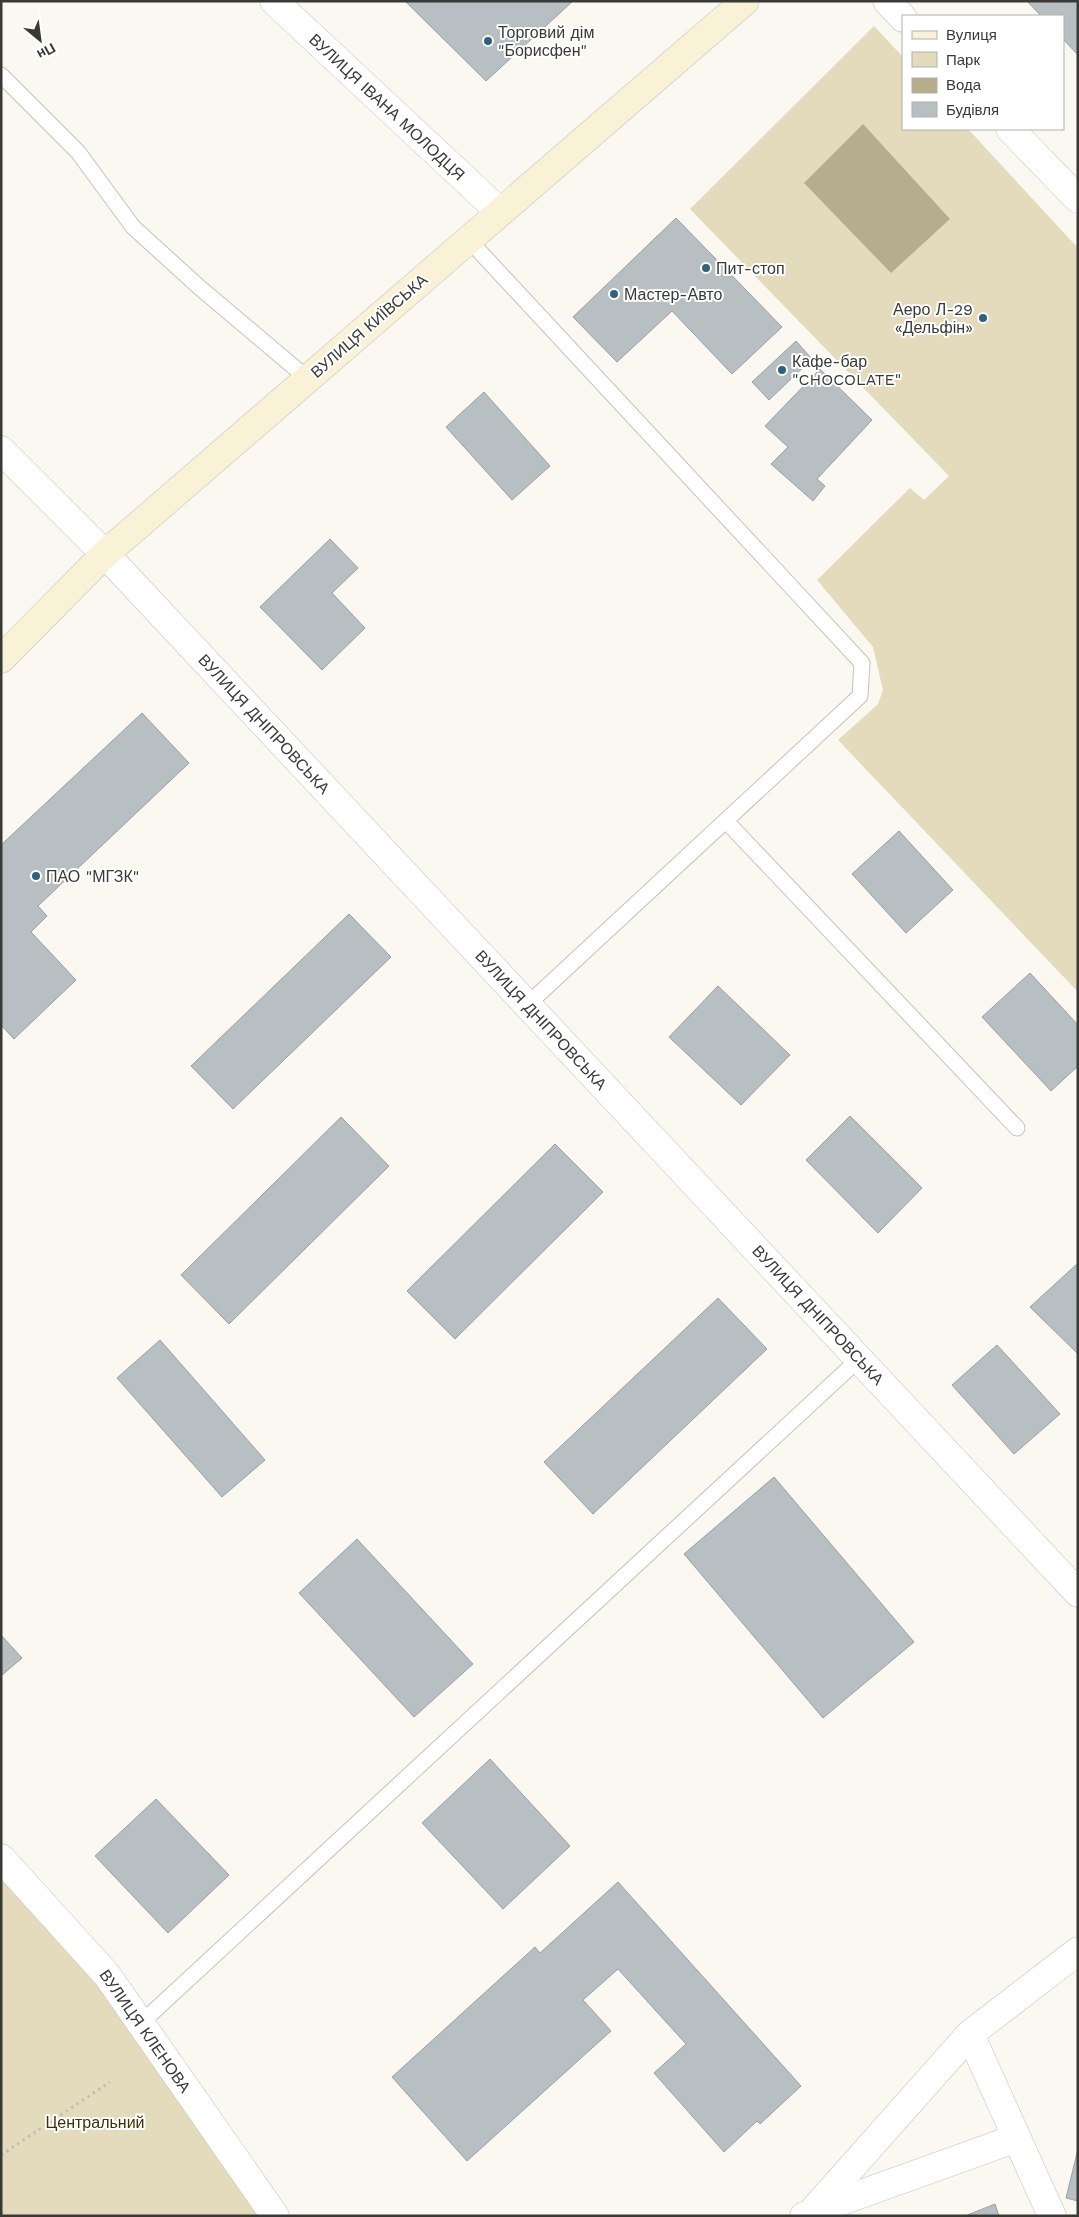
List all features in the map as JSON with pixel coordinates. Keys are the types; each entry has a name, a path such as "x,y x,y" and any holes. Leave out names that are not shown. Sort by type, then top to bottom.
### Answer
{"main road":[{"name":"ВУЛИЦЯ КИЇВСЬКА","path":"1,659 105,554 745,1"}],"street":[{"name":"ВУЛИЦЯ ІВАНА МОЛОДЦЯ","path":"274,1 500,212"},
{"path":"887,1 902,17"},
{"path":"1011,130 1078,199"},
{"name":"ВУЛИЦЯ ДНІПРОВСЬКА","path":"1,450 105,554 1078,1593"},
{"name":"ВУЛИЦЯ КЛЕНОВА","path":"1,1858 107,1976 275,2216"},
{"path":"807,2214 970,2034 1078,1951"},
{"path":"970,2034 1052,2216"},
{"path":"807,2214 1017,2138"}],"lane":[{"path":"1,75 78,152 133,227 199,287 308,379"},
{"path":"468,239 862,663 860,696 527,1004"},
{"path":"726,821 1017,1128"},
{"path":"140,2024 859,1359"}],"path":[{"path":"1,2155 110,2082"},
{"path":"1,2212 4,2216"}],"green space":[{"path":"874,26 902,56 902,130 969,130 1078,248 1078,992 838,740 878,704 883,690 873,647 817,580 910,488 924,500 949,476 690,209"},
{"name":"Центральний","path":"1,1858 275,2216 1,2216"}],"water":[{"path":"863,124 950,219 891,273 804,183"}],"building":[{"name":"Торговий дім \"Борисфен\"","path":"405,1 573,1 486,81"},
{"path":"1027,1 1078,1 1078,55 1064,40 1064,15 1040,15"},
{"path":"676,218 782,327 732,374 672,311 617,362 573,317"},
{"name":"Кафе-бар \"CHOCOLATE\"","path":"796,341 812,359 769,400 752,382"},
{"path":"820,369 872,420 817,479 825,486 813,501 771,464 788,447 765,426"},
{"path":"484,392 550,466 512,500 446,427"},
{"path":"330,539 358,568 332,593 365,628 322,670 260,607"},
{"name":"ПАО \"МГЗК\"","path":"142,713 189,763 38,906 47,916 31,932 76,980 14,1039 1,1025 1,845"},
{"path":"899,831 953,890 906,933 852,874"},
{"path":"349,914 391,957 233,1109 191,1066"},
{"path":"1030,973 1078,1025 1078,1066 1051,1091 982,1017"},
{"path":"718,986 790,1055 741,1105 669,1037"},
{"path":"850,1116 922,1188 878,1233 806,1160"},
{"path":"341,1117 389,1166 229,1324 181,1275"},
{"path":"555,1144 603,1192 455,1339 407,1291"},
{"path":"1078,1263 1078,1354 1030,1307"},
{"path":"718,1298 767,1349 593,1514 544,1462"},
{"path":"160,1340 265,1460 222,1497 117,1378"},
{"path":"997,1345 1060,1414 1014,1454 952,1385"},
{"path":"774,1477 914,1642 823,1718 684,1554"},
{"path":"357,1539 473,1664 414,1717 299,1593"},
{"path":"1,1635 22,1658 1,1676"},
{"path":"490,1759 570,1846 503,1909 422,1823"},
{"path":"156,1799 229,1875 168,1933 95,1856"},
{"path":"618,1882 801,2086 760,2124 757,2121 724,2152 654,2073 686,2044 618,1969 583,2000 611,2031 467,2161 392,2077 535,1947 540,1953"},
{"path":"1078,2149 1078,2201 1066,2198"},
{"path":"995,2204 999,2216 965,2216"}],"place":[{"name":"Торговий дім \"Борисфен\"","path":"488,41"},
{"name":"Пит-стоп","path":"706,268"},
{"name":"Мастер-Авто","path":"614,294"},
{"name":"Аеро Л-29 «Дельфін»","path":"983,318"},
{"name":"Кафе-бар \"CHOCOLATE\"","path":"782,370"},
{"name":"ПАО \"МГЗК\"","path":"36,876"}]}
